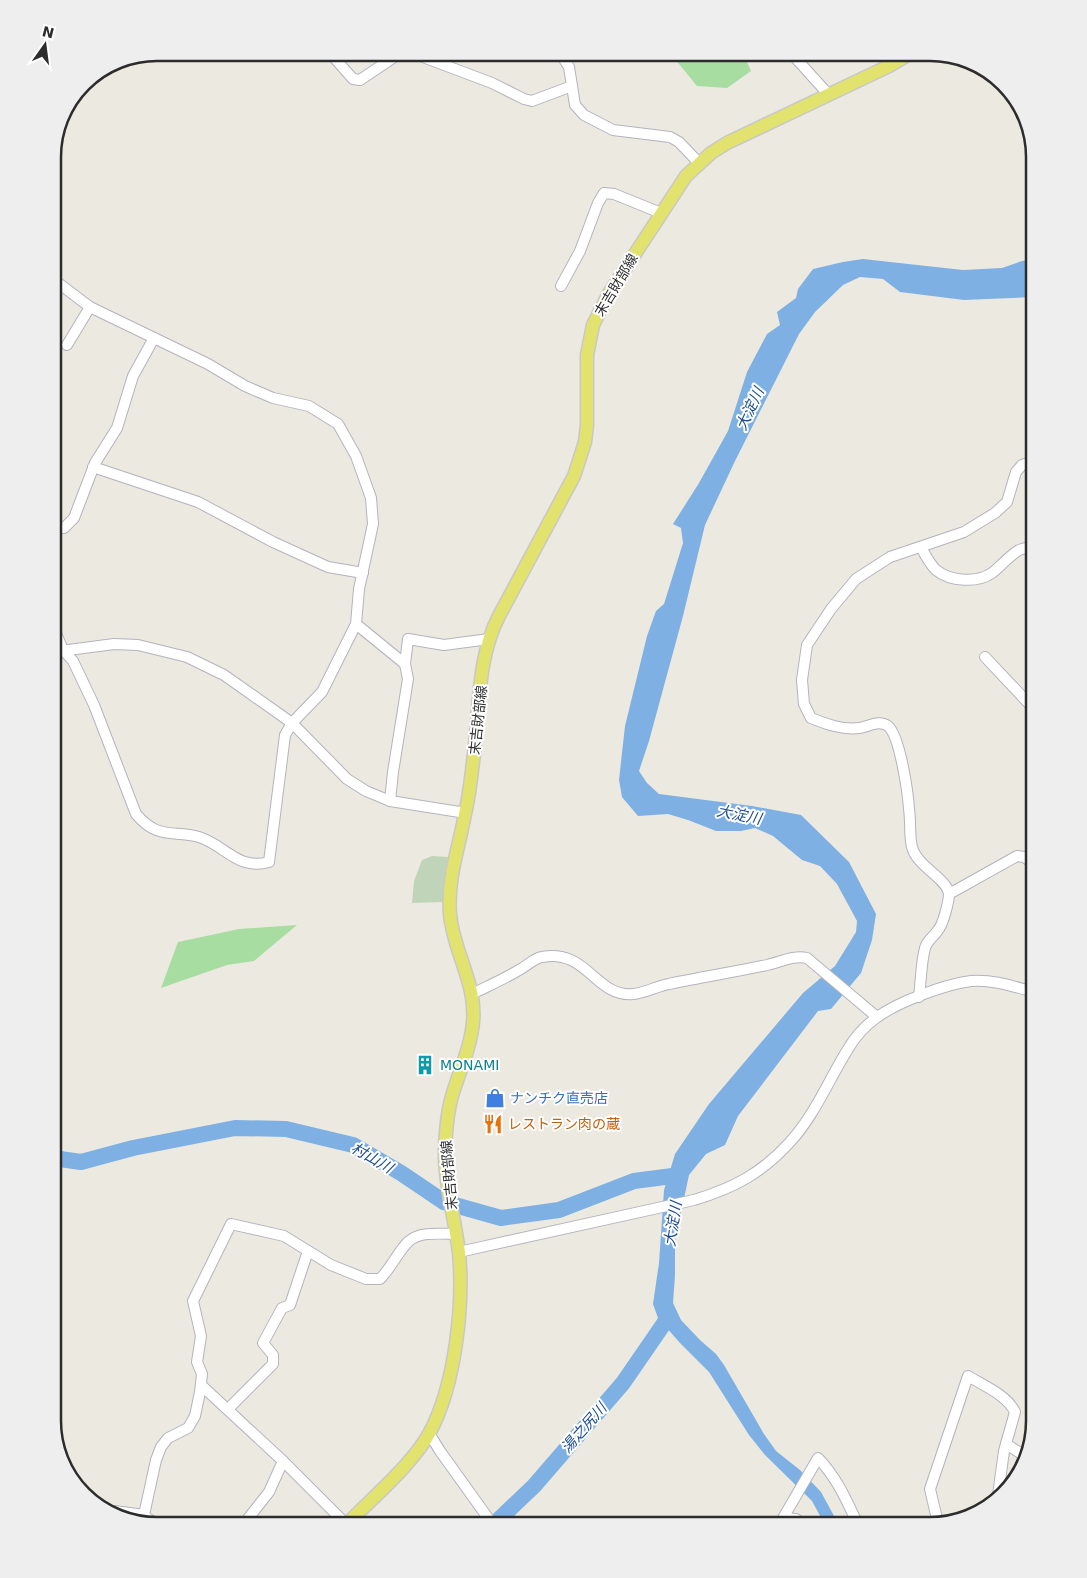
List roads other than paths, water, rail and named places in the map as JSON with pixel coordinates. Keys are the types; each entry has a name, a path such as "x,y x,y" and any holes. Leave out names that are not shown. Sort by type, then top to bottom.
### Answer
{"main road":[{"name":"末吉財部線","path":"355,1517 408,1462 429,1433 446,1390 455,1346 460,1300 459,1252 445,1152 447,1118 473,1023 472,994 453,934 450,914 450,889 466,812 484,664 489,639 499,616 574,476 580,460 587,425 587,355 593,326 608,295 661,213 686,176 699,163 727,143 897,61"}],"street":[{"path":"338,61 353,79 360,80 388,61"},
{"path":"431,61 492,83 532,101 572,86"},
{"path":"565,61 569,67 575,105 584,115 614,130 670,137 679,142 699,163"},
{"path":"798,61 829,95"},
{"path":"561,286 580,251 598,203 604,193 614,194 661,213"},
{"path":"61,285 90,308 208,364 245,386 273,398 309,406 338,424 356,456 370,498 373,524 359,589 356,624 322,692 292,723 285,735 269,862 260,864 242,862 198,837 161,833 150,828 141,820 136,814 90,696 74,661 61,653"},
{"path":"66,345 90,308"},
{"path":"61,527 64,528 74,518 93,467 117,428 133,376 154,338"},
{"path":"919,997 925,947 943,923 948,894 942,882 926,869 912,848 909,808 898,743 888,726 879,722 859,728 836,727 811,718 804,704 802,680 807,646 832,609 856,579 890,557 964,532 995,513 1007,502 1016,472 1022,465 1026,464"},
{"path":"93,467 198,502 273,542 328,566 363,573"},
{"path":"921,547 925,556 937,570 965,580 990,574 1020,550 1026,548"},
{"path":"356,624 398,656 405,664"},
{"path":"390,801 408,679 405,664 408,639 444,645 489,639"},
{"path":"61,651 122,644 138,645 187,657 224,675 292,723 347,779 371,793 390,801 466,812"},
{"path":"985,657 1026,701"},
{"path":"948,894 1017,856 1026,858"},
{"path":"472,994 519,970 539,957 552,955 567,957 580,964 612,991 623,994 634,994 667,984 744,970 797,956 807,958 877,1017"},
{"path":"459,1252 694,1200 723,1191 762,1168 791,1141 807,1121 849,1047 877,1017 944,987 971,981 1002,984 1026,990"},
{"path":"144,1514 156,1460 161,1447 168,1438 188,1428 193,1422 202,1374 197,1362 200,1336 193,1301 231,1224 284,1236 331,1266 366,1279 380,1279 409,1242 419,1236 456,1234"},
{"path":"228,1409 273,1364 273,1355 263,1343 282,1308 290,1305 308,1251"},
{"path":"936,1516 930,1490 968,1376 1003,1398 1012,1406 1015,1412 1004,1451 999,1488"},
{"path":"201,1385 283,1461 339,1517"},
{"path":"429,1433 487,1517"},
{"path":"1006,1444 1019,1453"},
{"path":"784,1517 818,1458 841,1488 854,1517"},
{"path":"249,1517 269,1492 283,1461"},
{"path":"132,1513 144,1514 146,1516"}],"water":[{"name":"大淀川","path":"863,259 963,270 1002,268 1026,260 1026,297 964,300 900,292 883,279 860,277 843,285 815,312 799,334 705,525 683,616 639,771 647,783 659,794 752,806 801,815 849,862 876,914 872,940 861,973 831,1009 818,1011 738,1116 725,1145 706,1154 689,1175 675,1241 673,1303 681,1320 716,1354 724,1365 776,1451 800,1470 821,1492 835,1517 821,1517 812,1501 765,1455 749,1435 709,1372 658,1318 653,1304 659,1263 664,1190 675,1154 709,1104 803,993 835,966 856,932 857,921 837,884 820,866 802,860 773,836 755,828 741,831 716,831 668,814 638,816 622,797 619,780 625,726 647,636 656,611 664,604 683,543 681,528 673,524 699,483 728,431 747,372 767,334 780,325 777,312 796,298 798,289 813,269"}],"waterway":[{"name":"村山川","path":"61,1159 81,1162 133,1148 235,1128 286,1129 353,1145 401,1173 444,1202 501,1218 559,1210 634,1181 680,1175"},
{"name":"湯之尻川","path":"501,1517 534,1486 623,1383 665,1322"}],"place":[{"name":"MONAMI","path":"425,1065"},
{"name":"ナンチク直売店","path":"495,1098"},
{"name":"レストラン肉の蔵","path":"493,1124"}]}
